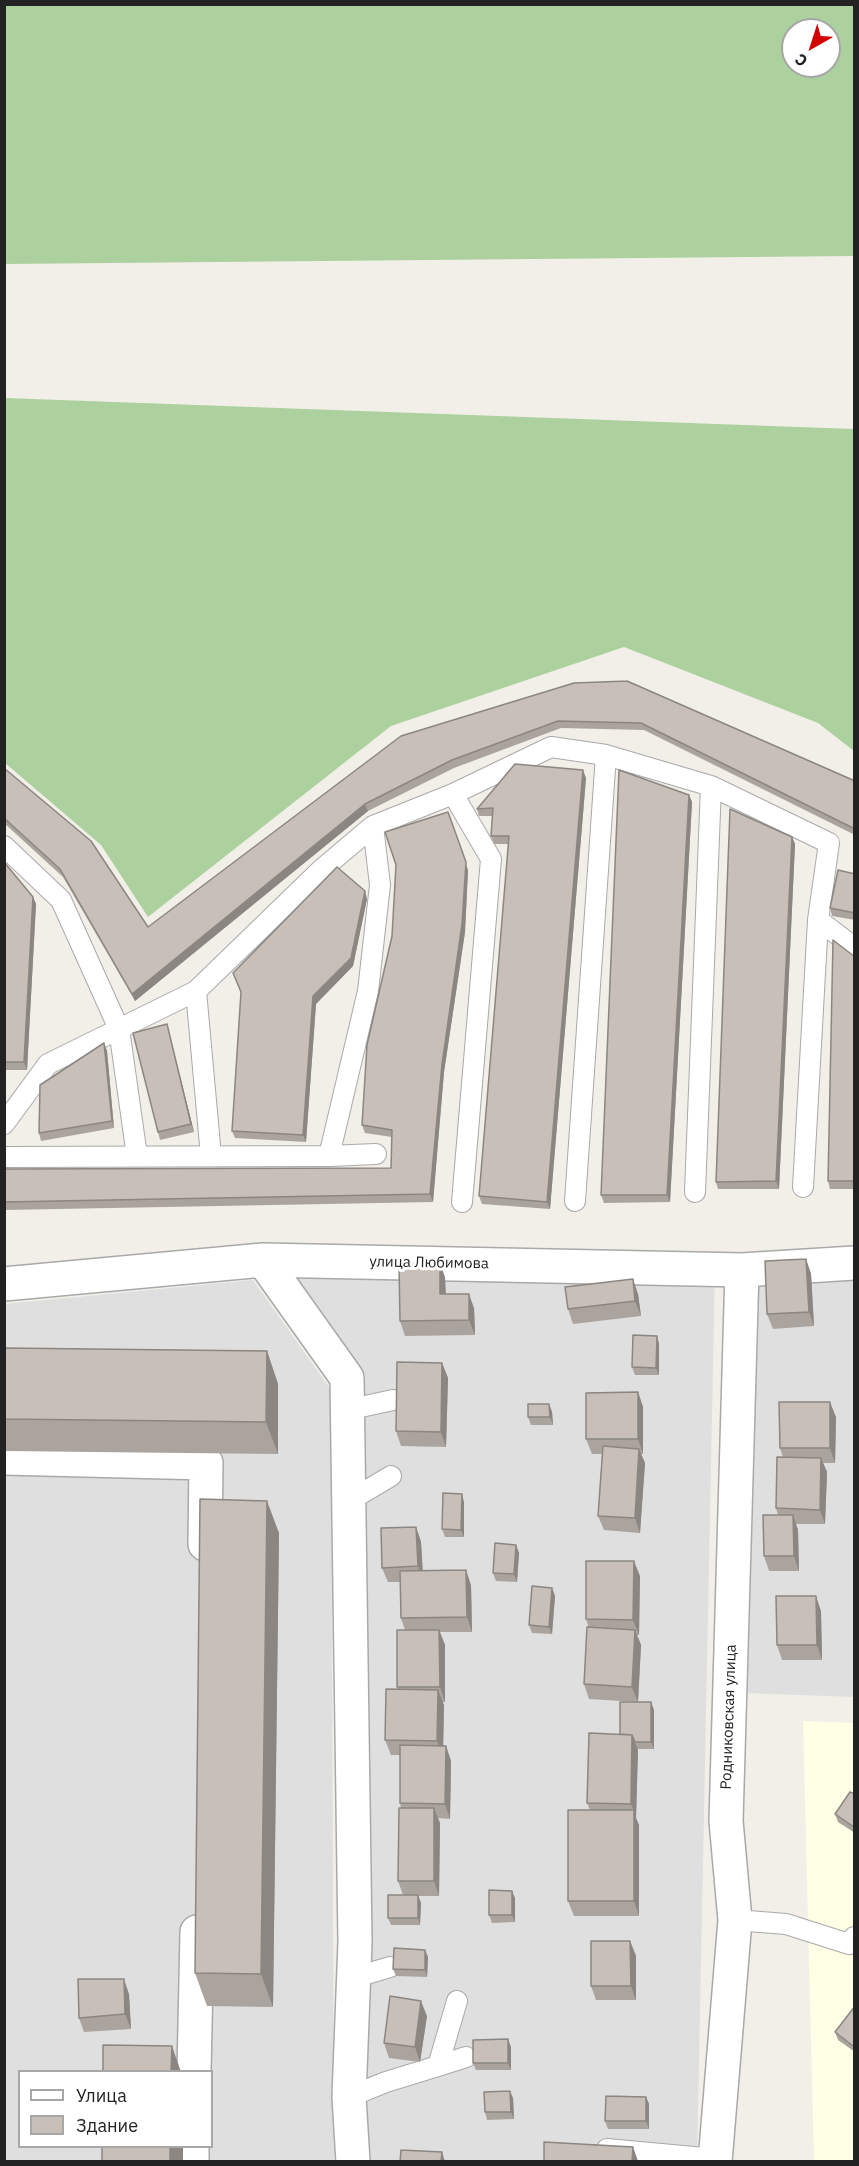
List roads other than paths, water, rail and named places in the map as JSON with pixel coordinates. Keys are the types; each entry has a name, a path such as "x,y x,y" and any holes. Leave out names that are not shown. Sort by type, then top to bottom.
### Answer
{"street":[{"name":"улица Любимова","path":"4,1284 263,1260 742,1270 855,1263"},
{"path":"263,1260 347,1378 355,1941 349,2097 353,2162"},
{"name":"Родниковская улица","path":"715,2160 735,1920 726,1821 742,1270"},
{"path":"4,1458 207,1463 204,1570"},
{"path":"194,2070 197,1905"}],"lane":[{"path":"4,1124 48,1064 196,991 321,870 373,826 453,794 551,747 606,755 711,786 830,843 819,920 803,1187"},
{"path":"574,1201 606,755"},
{"path":"695,1192 711,786"},
{"path":"453,794 491,859 462,1202"},
{"path":"330,1156 368,991 380,885 373,826"},
{"path":"4,846 61,900 119,1029 137,1156"},
{"path":"819,920 855,947"},
{"path":"196,991 211,1156"},
{"path":"4,1157 376,1154"},
{"path":"347,1410 393,1400"},
{"path":"349,1502 391,1476"},
{"path":"735,1920 786,1924 853,1943"},
{"path":"353,1978 390,1967"},
{"path":"438,2066 457,2001"},
{"path":"349,2097 386,2082 466,2057"},
{"path":"606,2148 715,2160"}]}
